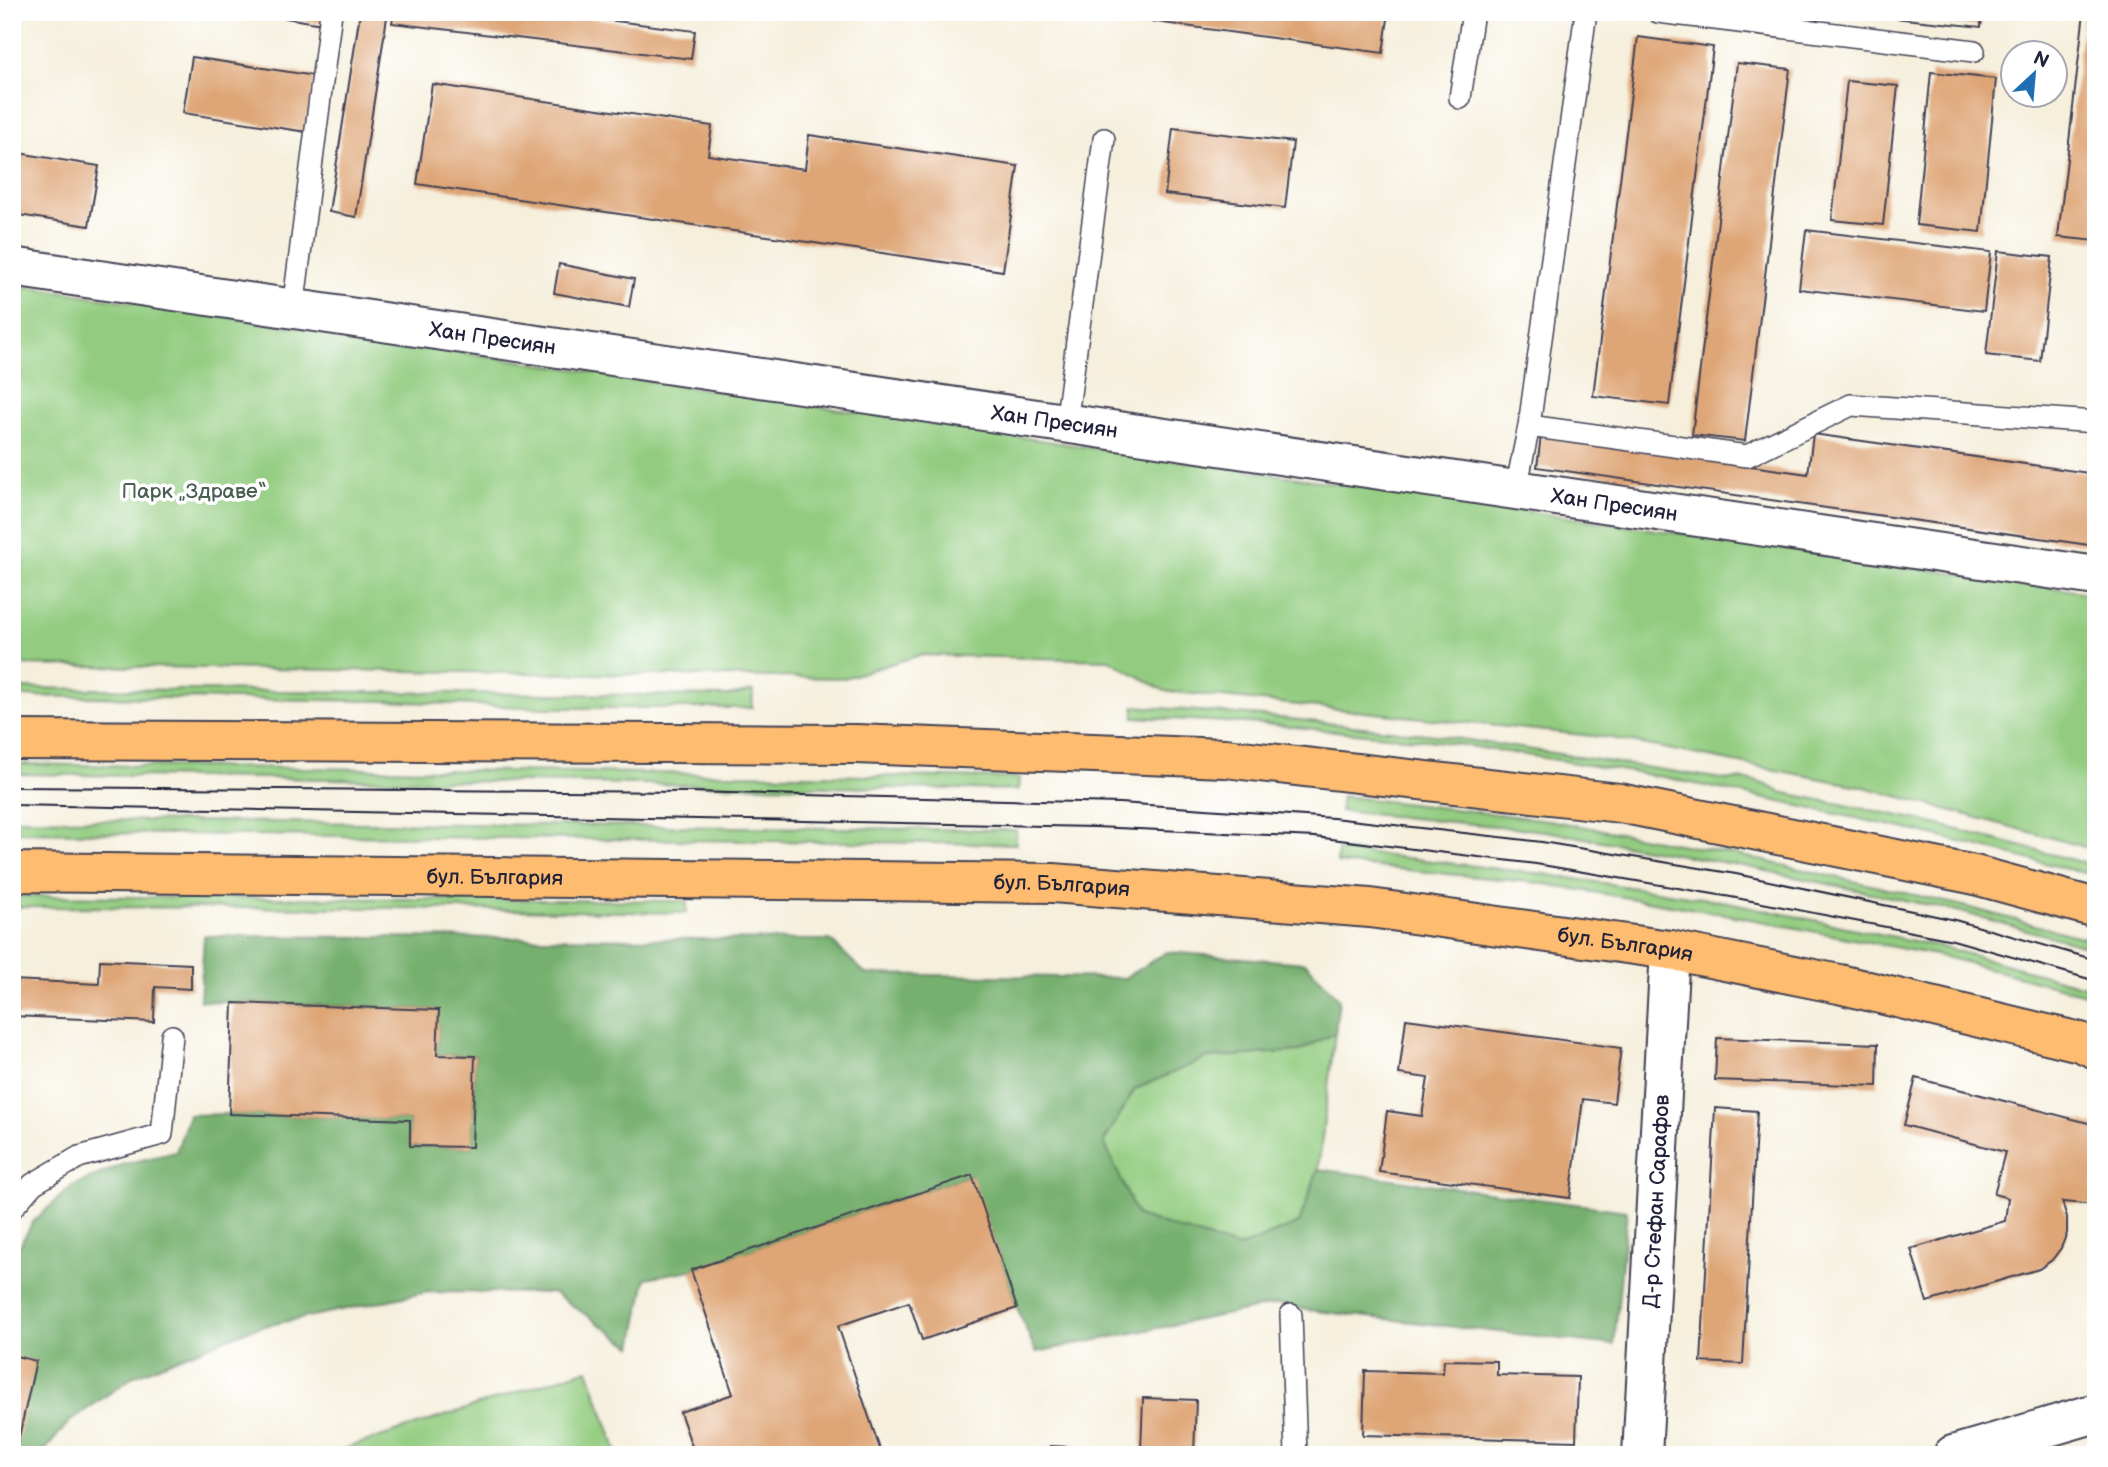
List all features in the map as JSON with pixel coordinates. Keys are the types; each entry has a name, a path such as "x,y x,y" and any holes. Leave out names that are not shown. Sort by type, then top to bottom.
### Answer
{"main road":[{"path":"12,740 856,744 1225,758 1620,803 1975,875 2096,908"},
{"name":"бул. България","path":"12,872 1053,883 1370,908 1670,950 1839,984 2090,1045"}],"street":[{"name":"Хан Пресиян","path":"12,267 2096,576"},
{"name":"Д-р Стефан Сарафов","path":"1642,1455 1670,950"},
{"path":"1953,1455 2096,1413"}],"lane":[{"path":"293,309 331,12"},
{"path":"1460,98 1473,12"},
{"path":"1516,489 1529,426 1586,12"},
{"path":"1658,12 1974,51"},
{"path":"1066,424 1104,139"},
{"path":"1529,426 1746,457 1851,405 2096,422"},
{"path":"12,1208 33,1184 79,1157 162,1134 172,1036"},
{"path":"1292,1315 1296,1455"}],"green space":[{"name":"Парк „Здраве“","path":"12,284 1073,445 2096,594 2096,850 1864,787 1611,738 1165,691 1109,660 920,655 844,678 12,665"},
{"path":"12,688 728,696 753,691 752,708 547,708 386,701 12,696"},
{"path":"1134,706 1263,716 1435,735 1729,780 1749,780 1780,792 1920,820 2096,866 2096,876 1916,831 1663,777 1437,741 1263,724 1134,717"},
{"path":"12,764 1019,778 1018,790 12,774"},
{"path":"1342,796 1548,820 1738,855 1959,905 2096,941 2096,949 1957,911 1738,865 1545,831 1340,811"},
{"path":"12,819 1016,830 1016,844 12,832"},
{"path":"1338,850 1543,874 1728,902 1946,948 2096,989 2096,997 1945,957 1724,914 1539,883 1337,863"},
{"path":"12,896 687,901 687,913 393,908 12,907"},
{"path":"204,936 830,940 866,974 1124,978 1167,952 1306,963 1339,999 1335,1033 1299,1051 1206,1058 1135,1089 1104,1142 1137,1216 1239,1248 1299,1223 1318,1169 1627,1211 1614,1345 1307,1310 1279,1304 1036,1352 1017,1308 971,1175 691,1270 646,1278 633,1347 554,1293 428,1292 250,1329 134,1376 69,1422 41,1455 15,1455 12,1259 33,1222 72,1186 124,1164 176,1152 189,1115 410,1120 410,1146 472,1147 475,1056 437,1055 438,1010 200,1001"},
{"path":"1335,1033 1318,1169 1299,1223 1238,1248 1137,1216 1104,1142 1135,1089 1206,1058 1299,1051"},
{"path":"588,1369 618,1455 325,1455"}],"building":[{"path":"250,12 324,12 322,24"},
{"path":"394,12 544,12 695,31 691,59 392,23"},
{"path":"1120,12 1389,12 1383,53 1119,17"},
{"path":"1856,12 1982,12 1981,27"},
{"path":"2084,12 2096,12 2096,241 2058,237"},
{"path":"360,13 387,17 356,217 329,212"},
{"path":"1638,37 1713,47 1669,405 1593,396"},
{"path":"192,57 315,76 307,132 183,113"},
{"path":"1737,63 1790,69 1745,441 1692,435"},
{"path":"1931,72 1996,79 1981,232 1916,225"},
{"path":"1847,81 1898,86 1883,225 1832,220"},
{"path":"432,84 712,126 708,155 805,169 809,135 1018,166 1003,271 417,184"},
{"path":"1173,128 1293,142 1285,208 1165,194"},
{"path":"12,152 99,166 89,226 12,214"},
{"path":"1806,230 1991,252 1984,311 1799,289"},
{"path":"1998,251 2052,257 2040,361 1986,355"},
{"path":"559,264 634,279 629,307 554,293"},
{"path":"1813,434 2096,474 2096,546 1537,467 1541,436 1808,474"},
{"path":"100,960 191,964 191,989 155,987 154,1022 12,1016 12,980 99,984"},
{"path":"233,1003 439,1010 437,1055 475,1056 472,1147 410,1146 410,1120 229,1114"},
{"path":"1406,1019 1621,1048 1614,1103 1583,1099 1570,1198 1379,1172 1387,1111 1422,1116 1428,1078 1399,1074"},
{"path":"1717,1038 1878,1044 1877,1086 1715,1080"},
{"path":"1916,1078 2096,1125 2096,1205 2062,1202 2067,1217 2067,1233 2052,1260 2039,1269 1927,1302 1911,1249 2005,1221 2008,1198 1994,1194 2005,1152 1904,1125"},
{"path":"1715,1108 1757,1111 1743,1364 1701,1362"},
{"path":"972,1175 1017,1308 922,1340 909,1302 838,1326 882,1455 695,1455 680,1412 733,1394 691,1270"},
{"path":"12,1355 36,1361 15,1455 12,1455"},
{"path":"1444,1360 1497,1361 1497,1375 1578,1377 1576,1441 1363,1435 1365,1371 1443,1373"},
{"path":"1143,1398 1196,1400 1194,1455 1051,1455 1051,1446 1141,1450"}],"tram line":[{"path":"12,787 689,792 1120,803 1333,818 1542,842 1736,874 1955,920 2096,960"},
{"path":"12,805 1095,827 1315,837 1536,864 1731,897 1953,940 2096,981"}]}
